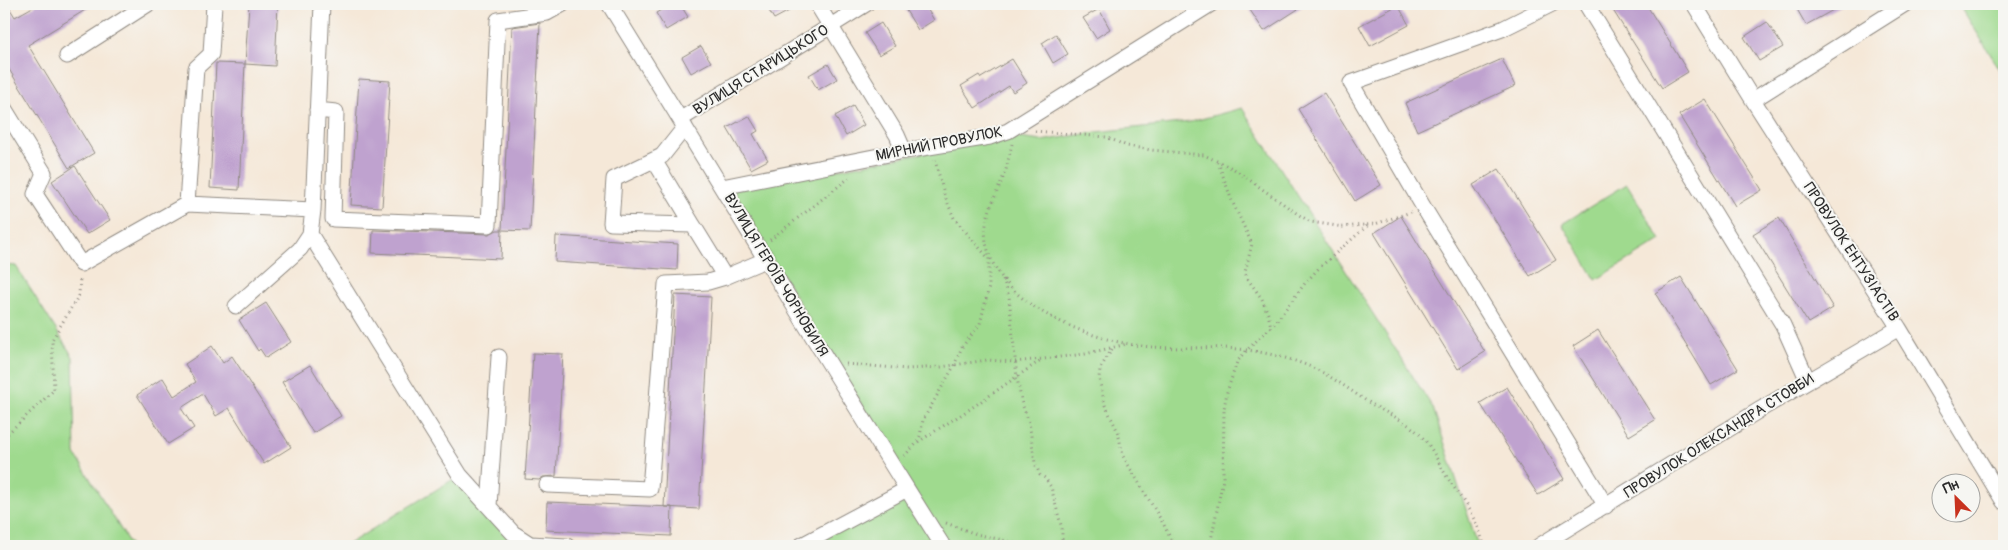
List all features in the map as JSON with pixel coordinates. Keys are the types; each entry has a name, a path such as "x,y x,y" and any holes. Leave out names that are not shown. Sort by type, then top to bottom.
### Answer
{"street":[{"path":"67,56 148,4"},
{"path":"187,204 196,68 211,54 214,4"},
{"path":"236,306 300,249 310,234 313,210 322,4"},
{"path":"317,110 336,112 333,219 489,225 498,20 547,13 561,4"},
{"name":"ВУЛИЦЯ ГЕРОЇВ ЧОРНОБИЛЯ","path":"609,4 906,489 943,546"},
{"path":"817,4 897,135 904,151"},
{"name":"ВУЛИЦЯ СТАРИЦЬКОГО","path":"683,123 866,4"},
{"name":"МИРНИЙ ПРОВУЛОК","path":"722,187 904,151 990,137 1016,127 1211,4"},
{"path":"1552,4 1502,29 1350,83 1606,506"},
{"path":"1586,4 1783,325 1808,381"},
{"name":"ПРОВУЛОК ЕНТУЗІАСТІВ","path":"1694,4 1899,328 2004,502"},
{"path":"1753,100 1905,4"},
{"path":"4,108 44,174 36,194 80,264 187,204 313,210"},
{"path":"683,123 662,156 614,179 611,223 692,225"},
{"path":"654,160 725,277"},
{"path":"310,234 460,475 513,533 530,544 567,546"},
{"path":"547,485 650,489 666,284 708,282 725,277 762,254"},
{"name":"ПРОВУЛОК ОЛЕКСАНДРА СТОВБИ","path":"1539,546 1808,381 1899,328"},
{"path":"489,506 499,357"},
{"path":"800,546 906,489"}],"path":[{"path":"1062,546 1062,529 1050,487 1040,475 1035,463 1029,422 1022,404 1014,362 1008,296 1003,277 986,242 988,216 1006,169 1016,127 1043,133 1106,137 1127,146 1150,150 1204,154 1234,169 1311,222 1343,227 1368,225 1424,208"},
{"path":"926,147 935,161 944,194 954,218 989,259"},
{"path":"1217,162 1232,201 1252,244 1245,272 1247,278 1262,299 1271,328"},
{"path":"762,254 850,177"},
{"path":"1210,546 1223,479 1224,409 1227,392 1237,362 1271,328 1312,275 1368,225"},
{"path":"892,465 917,443 923,420 954,366 962,347 980,324 989,287 989,250"},
{"path":"4,437 54,390 52,340 79,295 80,264"},
{"path":"1003,277 1024,300 1063,323 1128,344 1156,348 1247,350 1296,361 1330,375 1413,428 1430,447 1477,524 1484,546"},
{"path":"828,362 907,369 954,366 988,360 1014,362 1043,359 1112,349 1128,344"},
{"path":"1112,349 1100,369 1099,378 1105,405 1118,432 1123,456 1164,525 1174,546"},
{"path":"917,443 1043,359"},
{"path":"922,514 976,534 1029,546"}],"green space":[{"path":"1959,4 2004,4 2004,76"},
{"path":"1242,108 1433,408 1478,546 948,546 760,238 733,189 976,143 1020,138 1041,141 1096,132 1190,122"},
{"path":"1627,184 1661,240 1596,280 1562,224"},
{"path":"4,265 16,266 73,357 75,454 131,546 4,546"},
{"path":"460,475 513,533 567,546 345,546"},
{"path":"907,489 943,546 800,546"}],"building":[{"path":"4,4 7,4 15,17 38,4 95,4 28,45 94,153 69,168 4,61"},
{"path":"249,4 278,4 275,66 245,64"},
{"path":"671,4 680,4 688,17 666,30 656,13"},
{"path":"765,4 802,4 774,19"},
{"path":"914,4 924,4 934,20 918,30 905,9"},
{"path":"1260,4 1306,4 1264,31 1250,10"},
{"path":"1609,4 1646,4 1688,72 1662,88"},
{"path":"1794,4 1844,4 1806,25"},
{"path":"1398,5 1409,25 1370,46 1359,26"},
{"path":"1099,9 1110,29 1096,38 1083,18"},
{"path":"1767,22 1783,47 1759,61 1744,37"},
{"path":"540,23 530,231 502,230 512,27"},
{"path":"881,23 895,46 879,55 865,33"},
{"path":"1056,34 1068,54 1053,63 1042,43"},
{"path":"701,46 711,62 691,73 682,57"},
{"path":"1012,59 1027,83 1013,92 1009,86 975,108 961,86 979,75 981,78"},
{"path":"1502,59 1515,86 1417,131 1405,103"},
{"path":"216,63 245,64 239,190 210,188"},
{"path":"828,64 837,79 818,90 809,75"},
{"path":"359,79 390,81 382,207 351,205"},
{"path":"1324,93 1381,185 1355,201 1298,109"},
{"path":"1705,99 1762,190 1735,206 1679,115"},
{"path":"853,106 864,125 846,136 835,116"},
{"path":"749,116 758,131 753,134 768,160 751,169 727,128"},
{"path":"75,166 110,220 87,234 52,181"},
{"path":"1499,169 1556,260 1530,276 1473,185"},
{"path":"1401,216 1485,352 1458,369 1374,233"},
{"path":"1779,218 1833,308 1808,323 1753,234"},
{"path":"373,230 489,234 502,230 501,259 372,253"},
{"path":"556,236 678,244 677,270 555,262"},
{"path":"1681,277 1738,369 1711,385 1655,293"},
{"path":"675,295 711,297 699,509 664,507"},
{"path":"266,303 291,342 266,358 260,349 258,351 239,320"},
{"path":"1598,330 1655,420 1629,436 1573,346"},
{"path":"212,346 223,363 232,356 291,447 264,464 229,408 216,416 203,394 181,408 194,428 168,444 137,395 163,378 174,396 196,382 185,364"},
{"path":"533,353 563,354 556,476 543,477 539,480 525,479"},
{"path":"310,365 341,416 313,433 282,382"},
{"path":"1507,387 1564,479 1538,495 1480,403"},
{"path":"547,502 672,507 671,536 546,530"}]}
